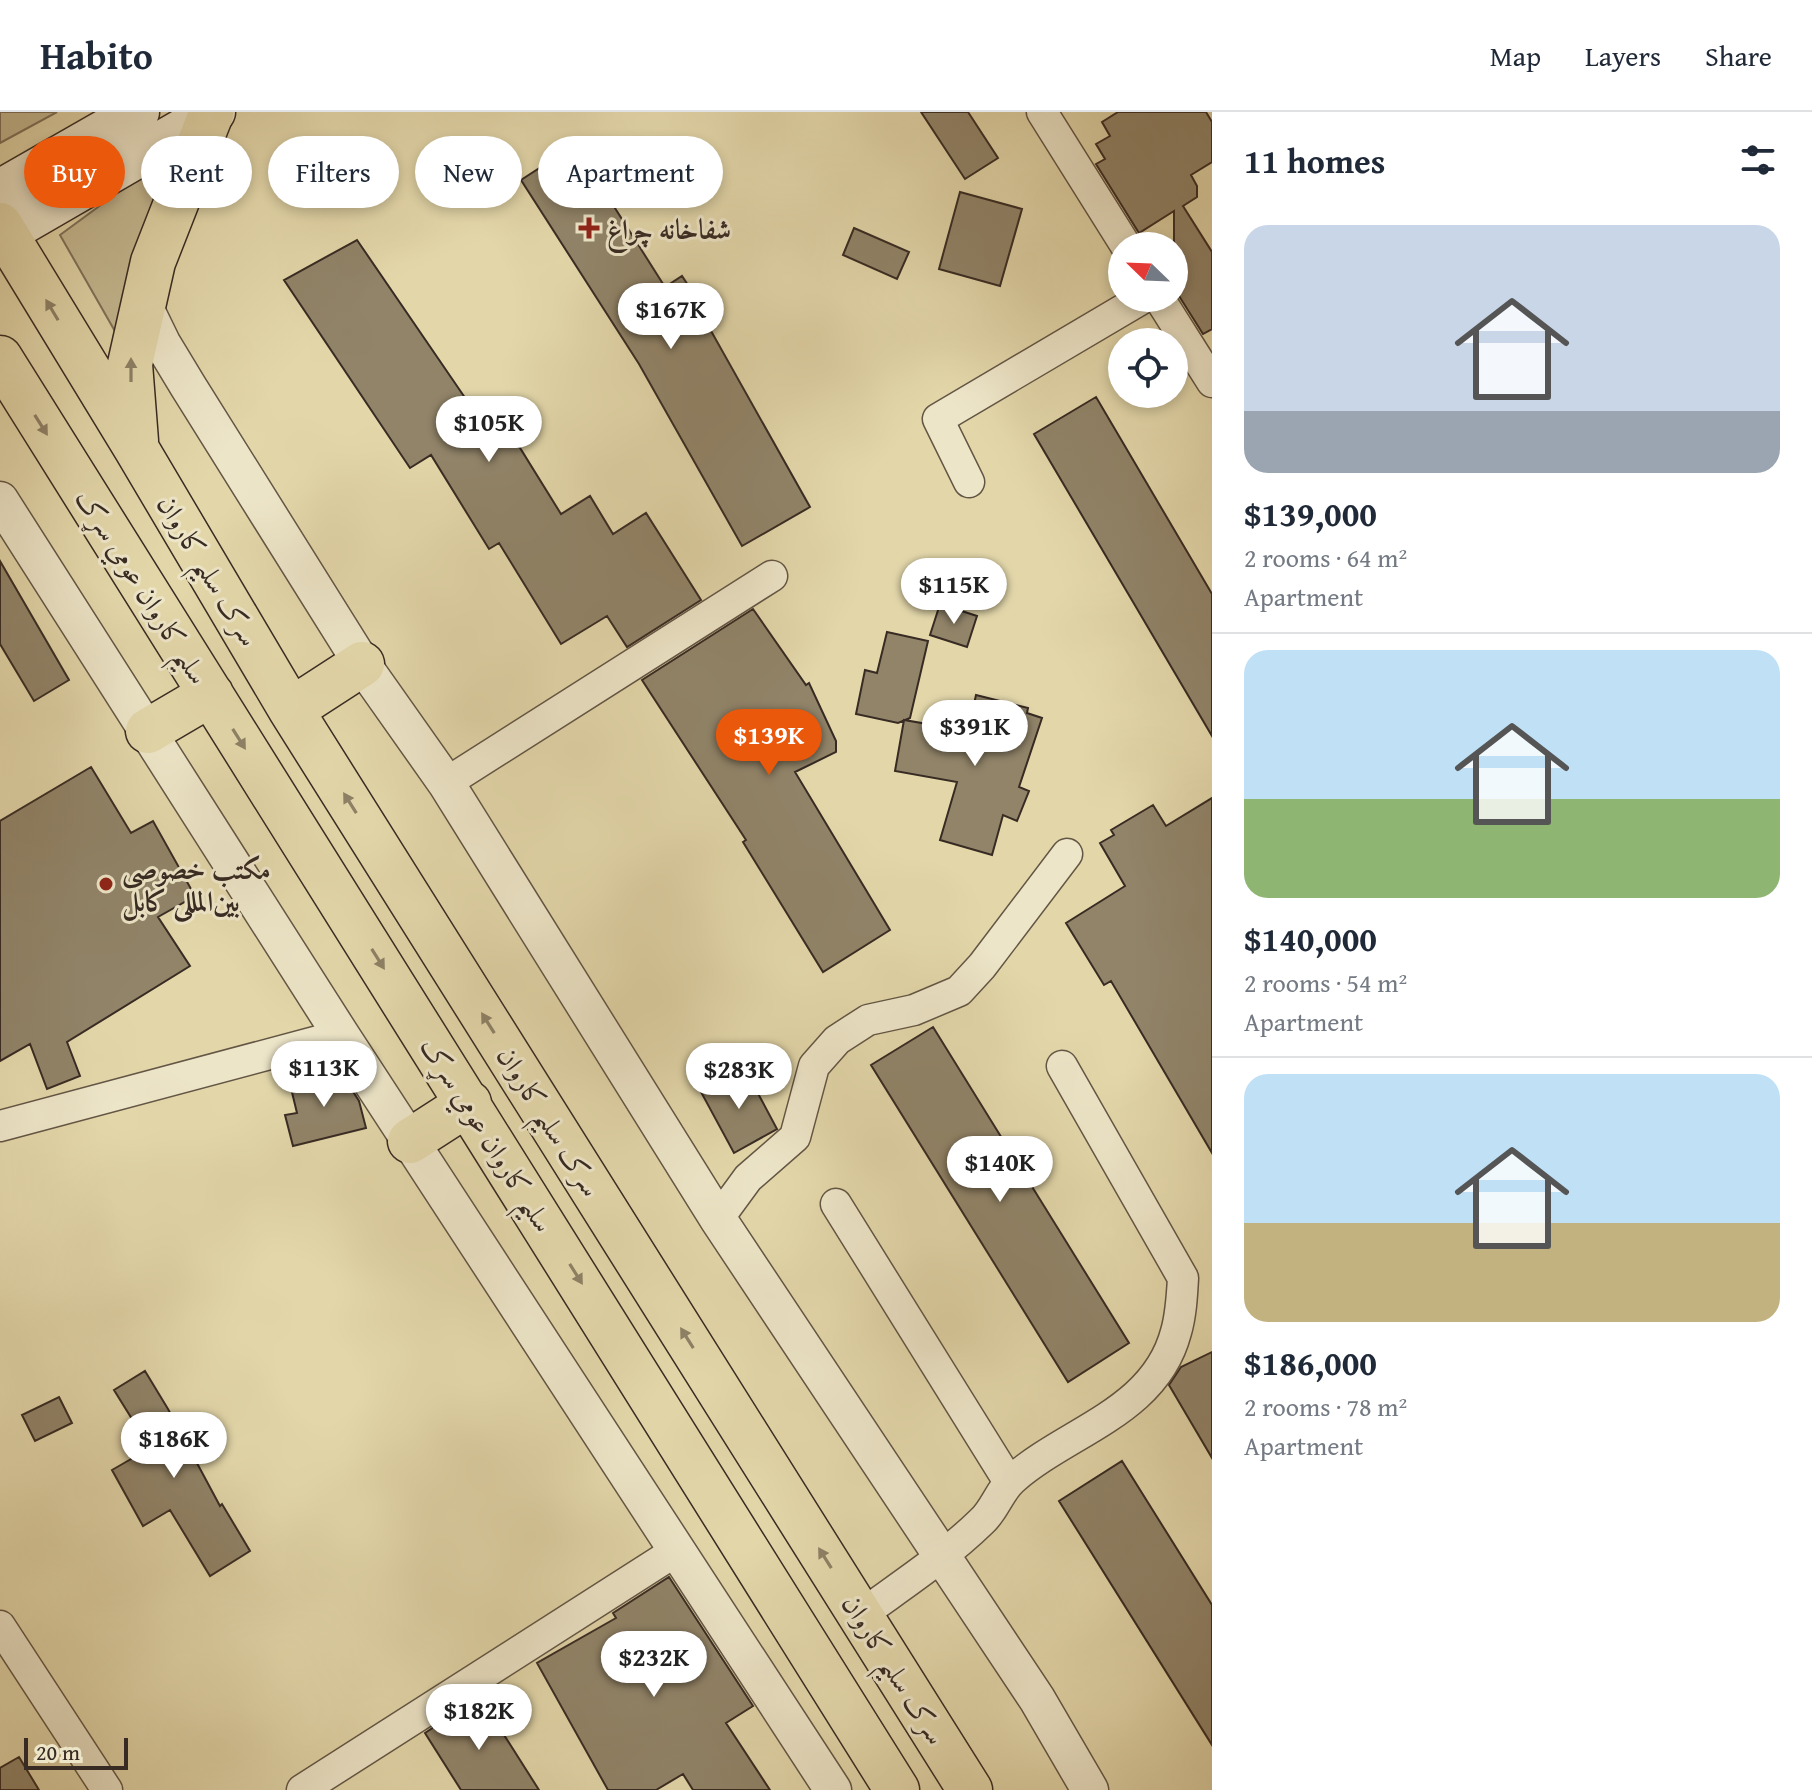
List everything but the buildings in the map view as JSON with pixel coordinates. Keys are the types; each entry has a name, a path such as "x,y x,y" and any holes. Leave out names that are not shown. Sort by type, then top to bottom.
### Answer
{"main road":[{"path":"1,221 138,112"},
{"path":"1,221 213,113"},
{"path":"136,448 130,364 143,304 153,262 213,113"},
{"name":"سرک سلیم کاروان","path":"1,221 291,710 970,1790"},
{"name":"سلیم کاروان عومي سړک","path":"0,358 897,1790"},
{"path":"291,710 362,664"},
{"path":"148,731 211,694"},
{"path":"410,1141 469,1103"}],"street":[{"path":"1051,115 1118,232"},
{"path":"143,304 175,365 362,664 446,783 718,1219 1037,1699 1090,1790"},
{"path":"969,482 938,419 1119,312"},
{"path":"1168,312 1212,382"},
{"path":"0,500 341,1035 833,1790"},
{"path":"446,783 772,576"},
{"path":"718,1219 748,1178 795,1137 814,1066 837,1040 868,1020 914,1010 959,991 982,966 1067,854"},
{"path":"0,1126 341,1035"},
{"path":"861,1615 941,1558 990,1513 1009,1482 1028,1466 1123,1407 1147,1388 1170,1350 1181,1307 1183,1278 1062,1066"},
{"path":"836,1204 1009,1482"},
{"path":"302,1790 676,1551"},
{"path":"0,1626 107,1790"}],"shaded area":[{"path":"0,112 57,112 0,143"},
{"path":"141,176 141,208 151,208 133,259 120,340 60,235 97,208 125,208 125,187"}],"place":[{"name":"شفاخانه چراغ","path":"589,228"},
{"name":"مکتب خصوصی بین‌المللی کابل","path":"106,884"}]}
